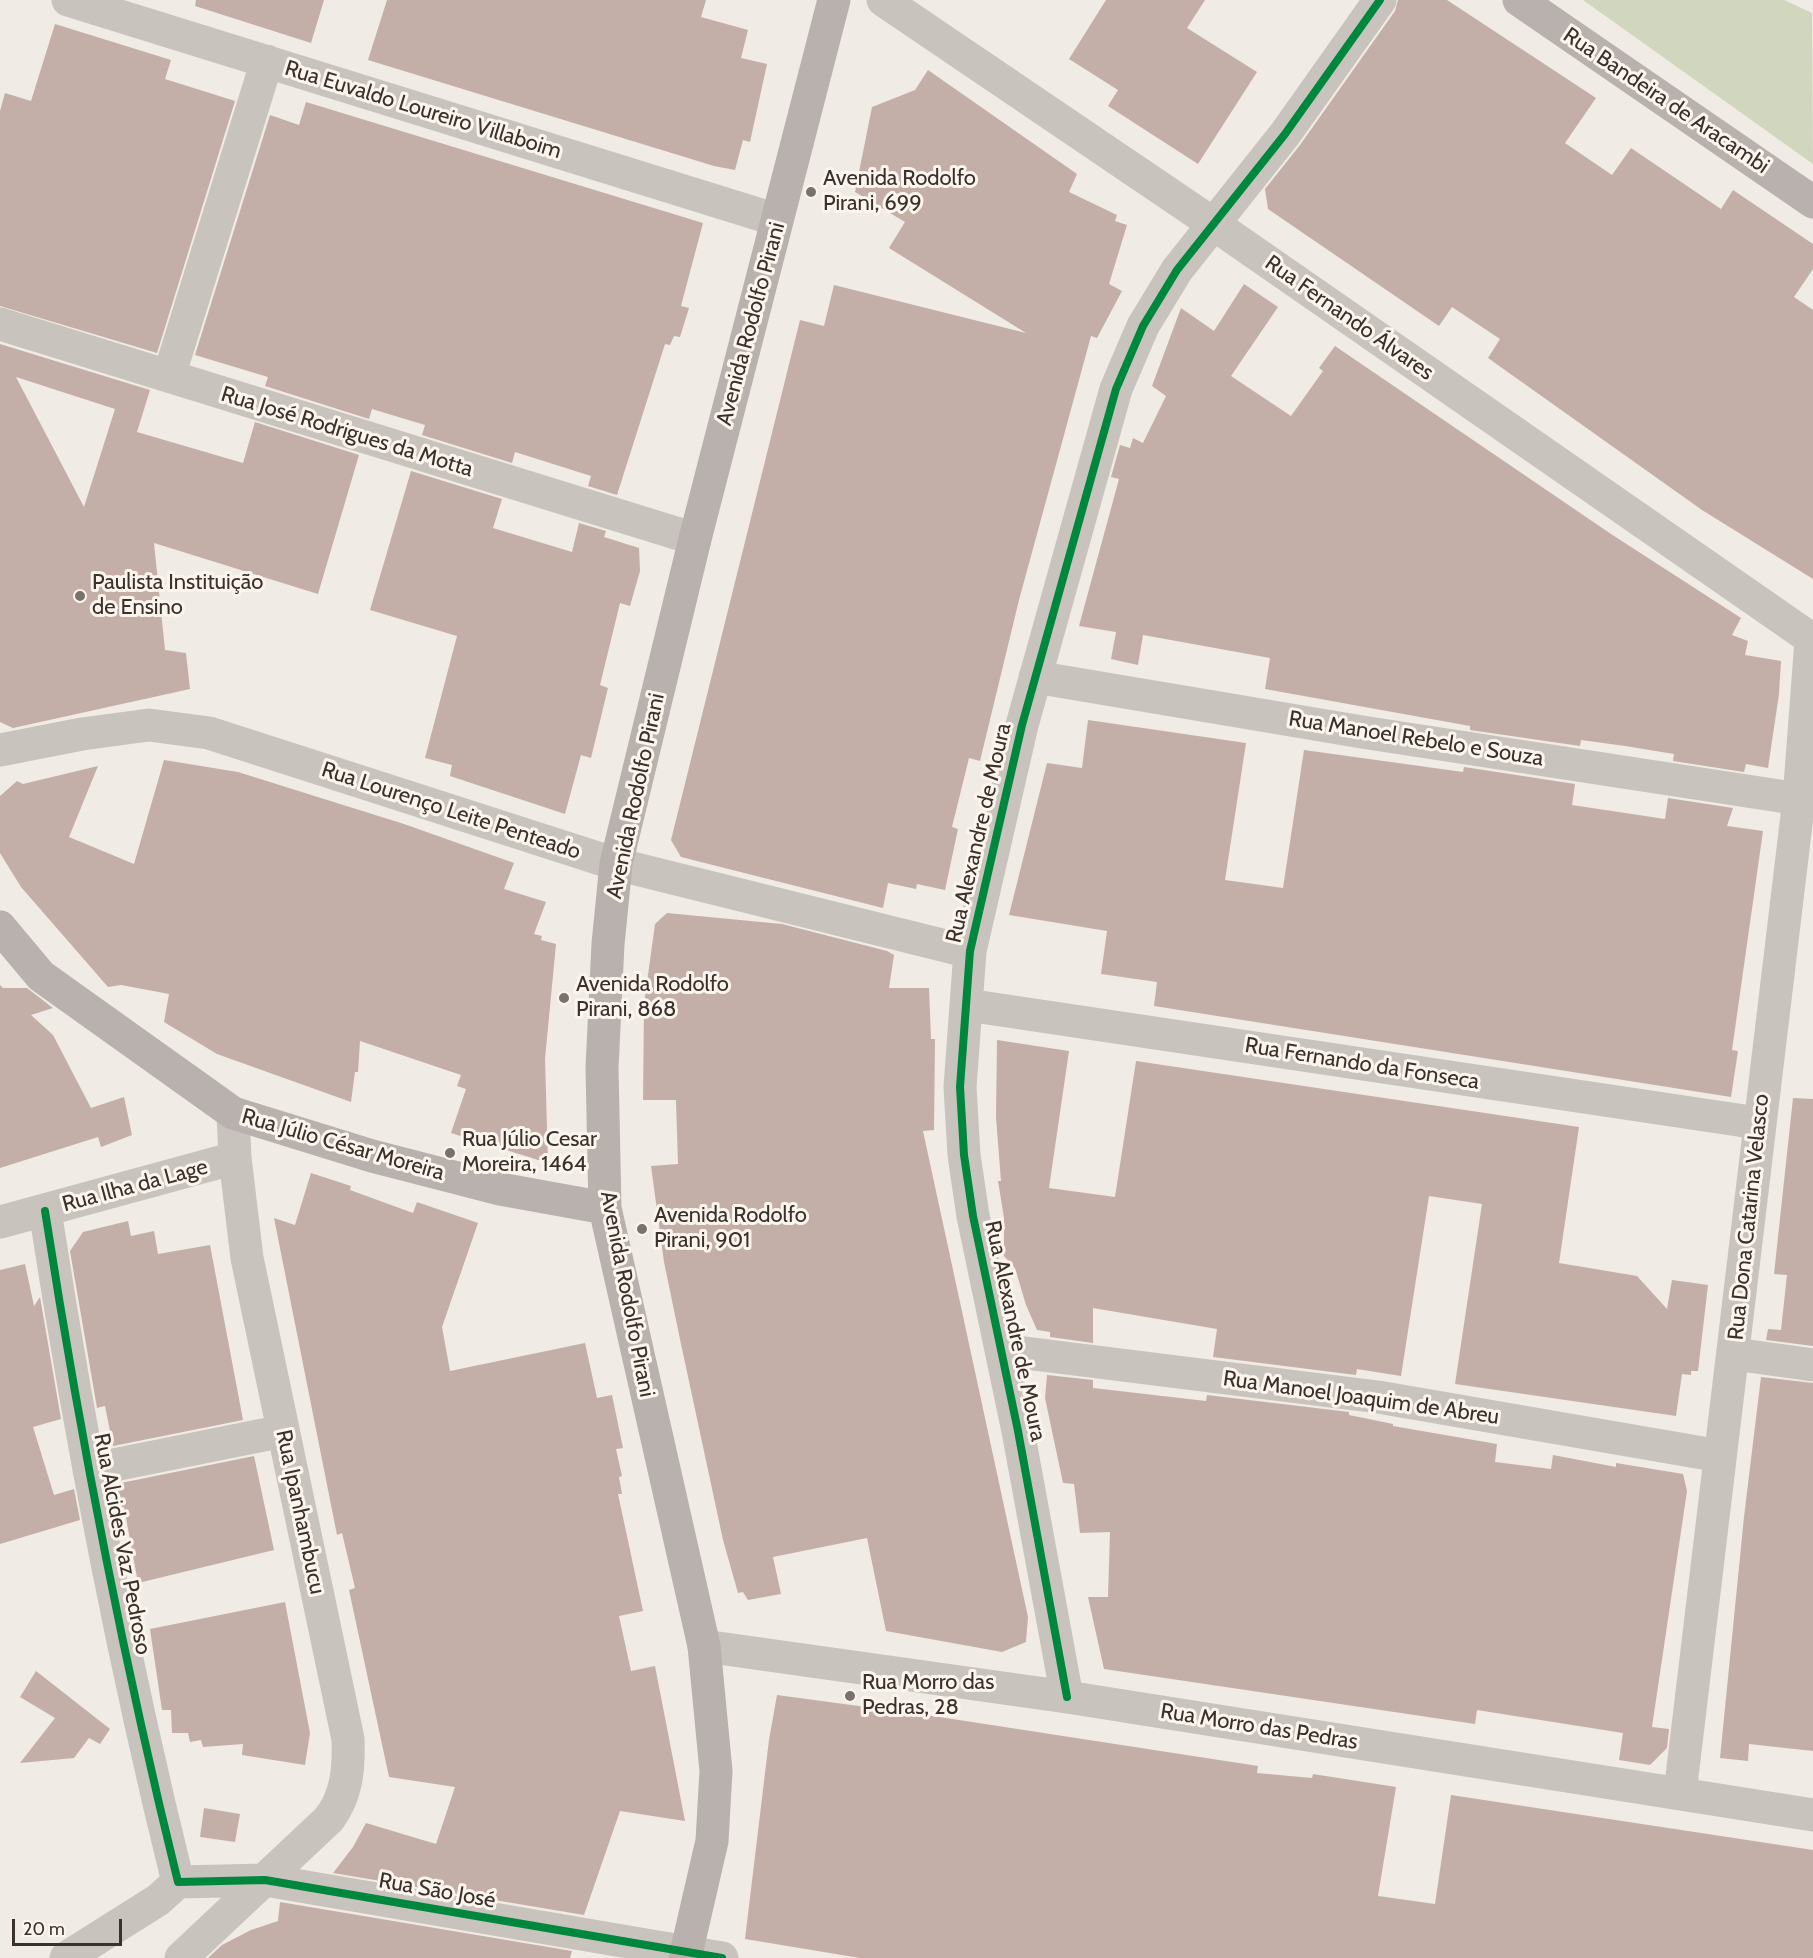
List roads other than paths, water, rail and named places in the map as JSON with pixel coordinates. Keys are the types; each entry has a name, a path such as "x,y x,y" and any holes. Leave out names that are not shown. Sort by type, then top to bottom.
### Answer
{"main road":[{"name":"Avenida Rodolfo Pirani","path":"686,1955 712,1841 716,1771 704,1646 605,1208 602,1068 608,944 616,864 695,539 834,0"},
{"name":"Rua Bandeira de Aracambi","path":"1519,0 1813,202"},
{"name":"Rua Júlio César Moreira","path":"0,927 41,976 233,1113 372,1156 500,1189 605,1208"}],"street":[{"name":"Rua Euvaldo Loureiro Villaboim","path":"68,0 119,8 267,61 777,220"},
{"name":"Rua Fernando Álvares","path":"883,0 1212,223 1812,640"},
{"name":"Rua Alexandre de Moura","path":"1066,1697 964,1155 960,1087 970,952 1035,677 1116,388 1143,326 1177,270 1212,223 1286,134 1380,0"},
{"path":"169,376 267,61"},
{"name":"Rua José Rodrigues da Motta","path":"0,324 695,539"},
{"name":"Rua Dona Catarina Velasco","path":"1680,1793 1734,1354 1758,1123 1799,799 1812,640"},
{"name":"Rua Manoel Rebelo e Souza","path":"1035,677 1362,732 1799,799"},
{"name":"Rua Lourenço Leite Penteado","path":"0,750 82,734 149,726 209,733 616,864 970,952"},
{"name":"Rua Fernando da Fonseca","path":"967,1005 1758,1123"},
{"name":"Rua Ipanhambucu","path":"181,1958 329,1819 339,1805 346,1786 348,1764 348,1739 246,1251 235,1158 233,1113"},
{"name":"Rua Ilha da Lage","path":"0,1222 235,1158"},
{"name":"Rua Alcides Vaz Pedroso","path":"45,1210 73,1396 144,1742 178,1882"},
{"name":"Rua Manoel Joaquim de Abreu","path":"1001,1350 1378,1397 1720,1456"},
{"path":"1734,1354 1813,1365"},
{"path":"88,1470 283,1431"},
{"name":"Rua Morro das Pedras","path":"704,1646 1066,1697 1813,1815"},
{"name":"Rua São José","path":"178,1882 265,1880 686,1955 722,1958"},
{"path":"66,1958 158,1900 178,1882"}],"place":[{"name":"Avenida Rodolfo Pirani, 699","path":"811,192"},
{"name":"Paulista Instituição de Ensino","path":"80,596"},
{"name":"Avenida Rodolfo Pirani, 868","path":"564,998"},
{"name":"Rua Júlio Cesar Moreira, 1464","path":"450,1153"},
{"name":"Avenida Rodolfo Pirani, 901","path":"642,1229"},
{"name":"Rua Morro das Pedras, 28","path":"850,1696"}]}
